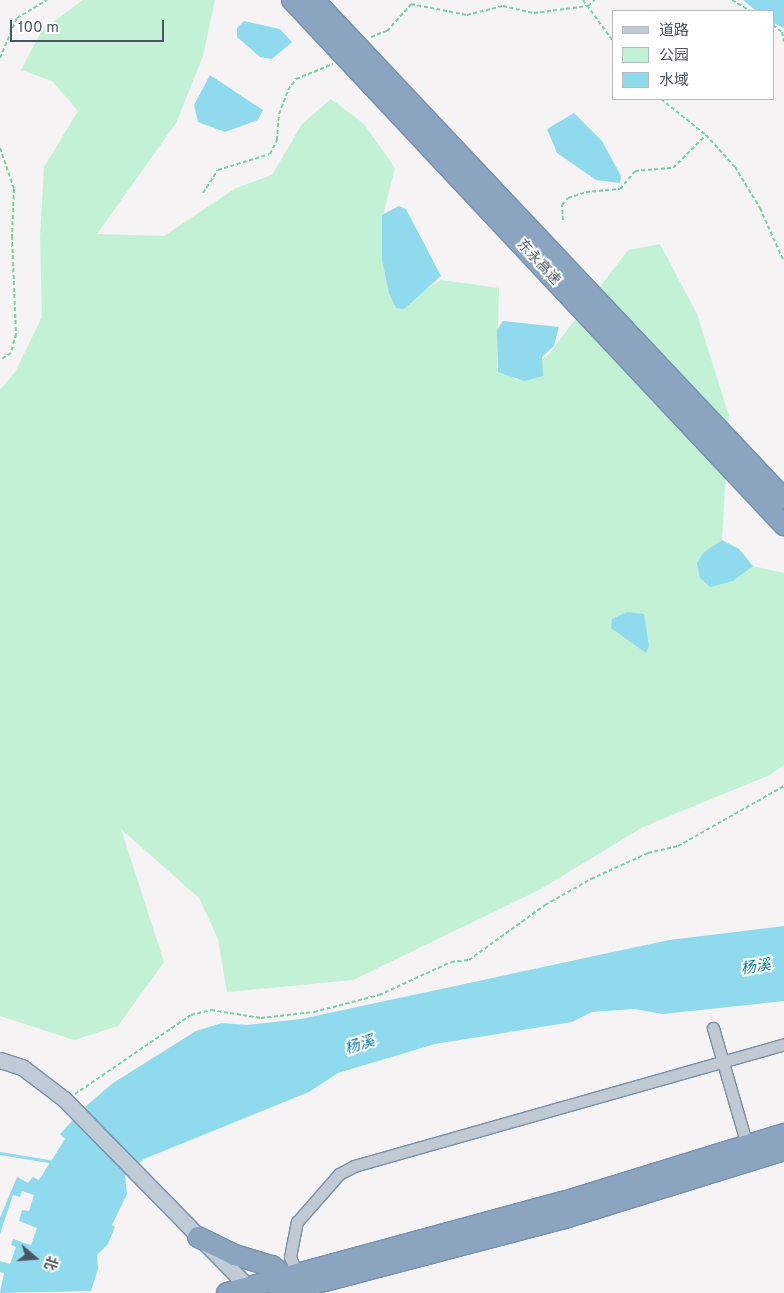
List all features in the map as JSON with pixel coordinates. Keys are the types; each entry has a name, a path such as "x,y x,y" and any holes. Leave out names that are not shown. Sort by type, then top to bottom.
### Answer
{"highway":[{"name":"东永高速","path":"292,0 783,524"},
{"name":"东永高速","path":"314,0 784,499"},
{"path":"227,1293 250,1290 287,1281 563,1202 784,1134"},
{"path":"198,1237 272,1266 287,1281 325,1286 568,1217 784,1150"}],"street":[{"path":"713,1028 747,1145"},
{"path":"287,1281 297,1222 339,1174 354,1166 784,1044"},
{"path":"0,1060 22,1067 69,1103 250,1290"}],"path":[{"path":"0,58 16,18 47,0"},
{"path":"582,0 612,39"},
{"path":"369,38 387,32 411,4 467,15 494,7 534,13 588,6 596,0"},
{"path":"732,0 748,10"},
{"path":"774,26 782,32 784,42"},
{"path":"203,193 218,170 270,154 277,140 282,101 292,84 296,79 335,63"},
{"path":"662,100 706,135 751,191 784,262"},
{"path":"563,220 562,205 568,198 586,192 620,189 635,171 674,168 706,135"},
{"path":"0,148 14,189 12,236 16,334 11,353 0,360"},
{"path":"69,1103 191,1015 211,1010 261,1018 314,1012 379,995 452,962 469,960 545,905 591,879 648,853 686,842 784,786"}],"green space":[{"path":"83,0 215,0 203,56 176,123 97,234 164,236 236,188 272,175 302,124 331,99 364,124 395,168 384,211 396,308 441,280 499,288 497,369 517,380 549,354 628,250 660,244 697,314 729,416 722,540 704,552 704,584 753,566 784,573 784,765 770,775 643,827 539,890 353,980 227,992 218,939 199,898 121,829 164,962 118,1026 74,1040 0,1016 0,390 15,372 42,317 40,237 44,167 78,111 52,81 21,70 42,30"}],"water":[{"path":"743,0 784,0 784,28 774,23 774,10 755,10"},
{"path":"244,21 280,29 292,42 272,59 260,57 237,37 237,28"},
{"path":"210,75 263,110 258,120 225,132 198,122 194,105"},
{"path":"574,113 602,141 621,176 620,183 596,180 557,153 547,129"},
{"path":"399,206 406,209 441,276 404,309 396,308 389,293 382,260 382,215"},
{"path":"503,321 559,327 554,346 542,357 543,376 524,381 498,372 497,330"},
{"path":"722,540 739,549 753,566 733,581 710,587 700,578 697,563 704,552"},
{"path":"627,612 644,614 649,646 646,653 611,628 612,619"},
{"name":"杨溪","path":"784,926 784,1001 663,1014 634,1009 592,1012 572,1022 435,1044 338,1073 309,1092 144,1159 125,1176 127,1194 112,1225 115,1227 108,1244 97,1255 98,1269 91,1291 0,1293 4,1273 0,1272 0,1261 10,1264 16,1247 11,1245 13,1239 31,1245 37,1228 19,1221 22,1210 29,1211 34,1195 22,1191 20,1197 13,1195 0,1234 0,1218 17,1177 28,1183 33,1177 39,1180 65,1139 60,1134 86,1106 113,1083 196,1031 222,1023 247,1025 301,1019 669,940"}],"waterway":[{"path":"0,1153 54,1162"}]}
